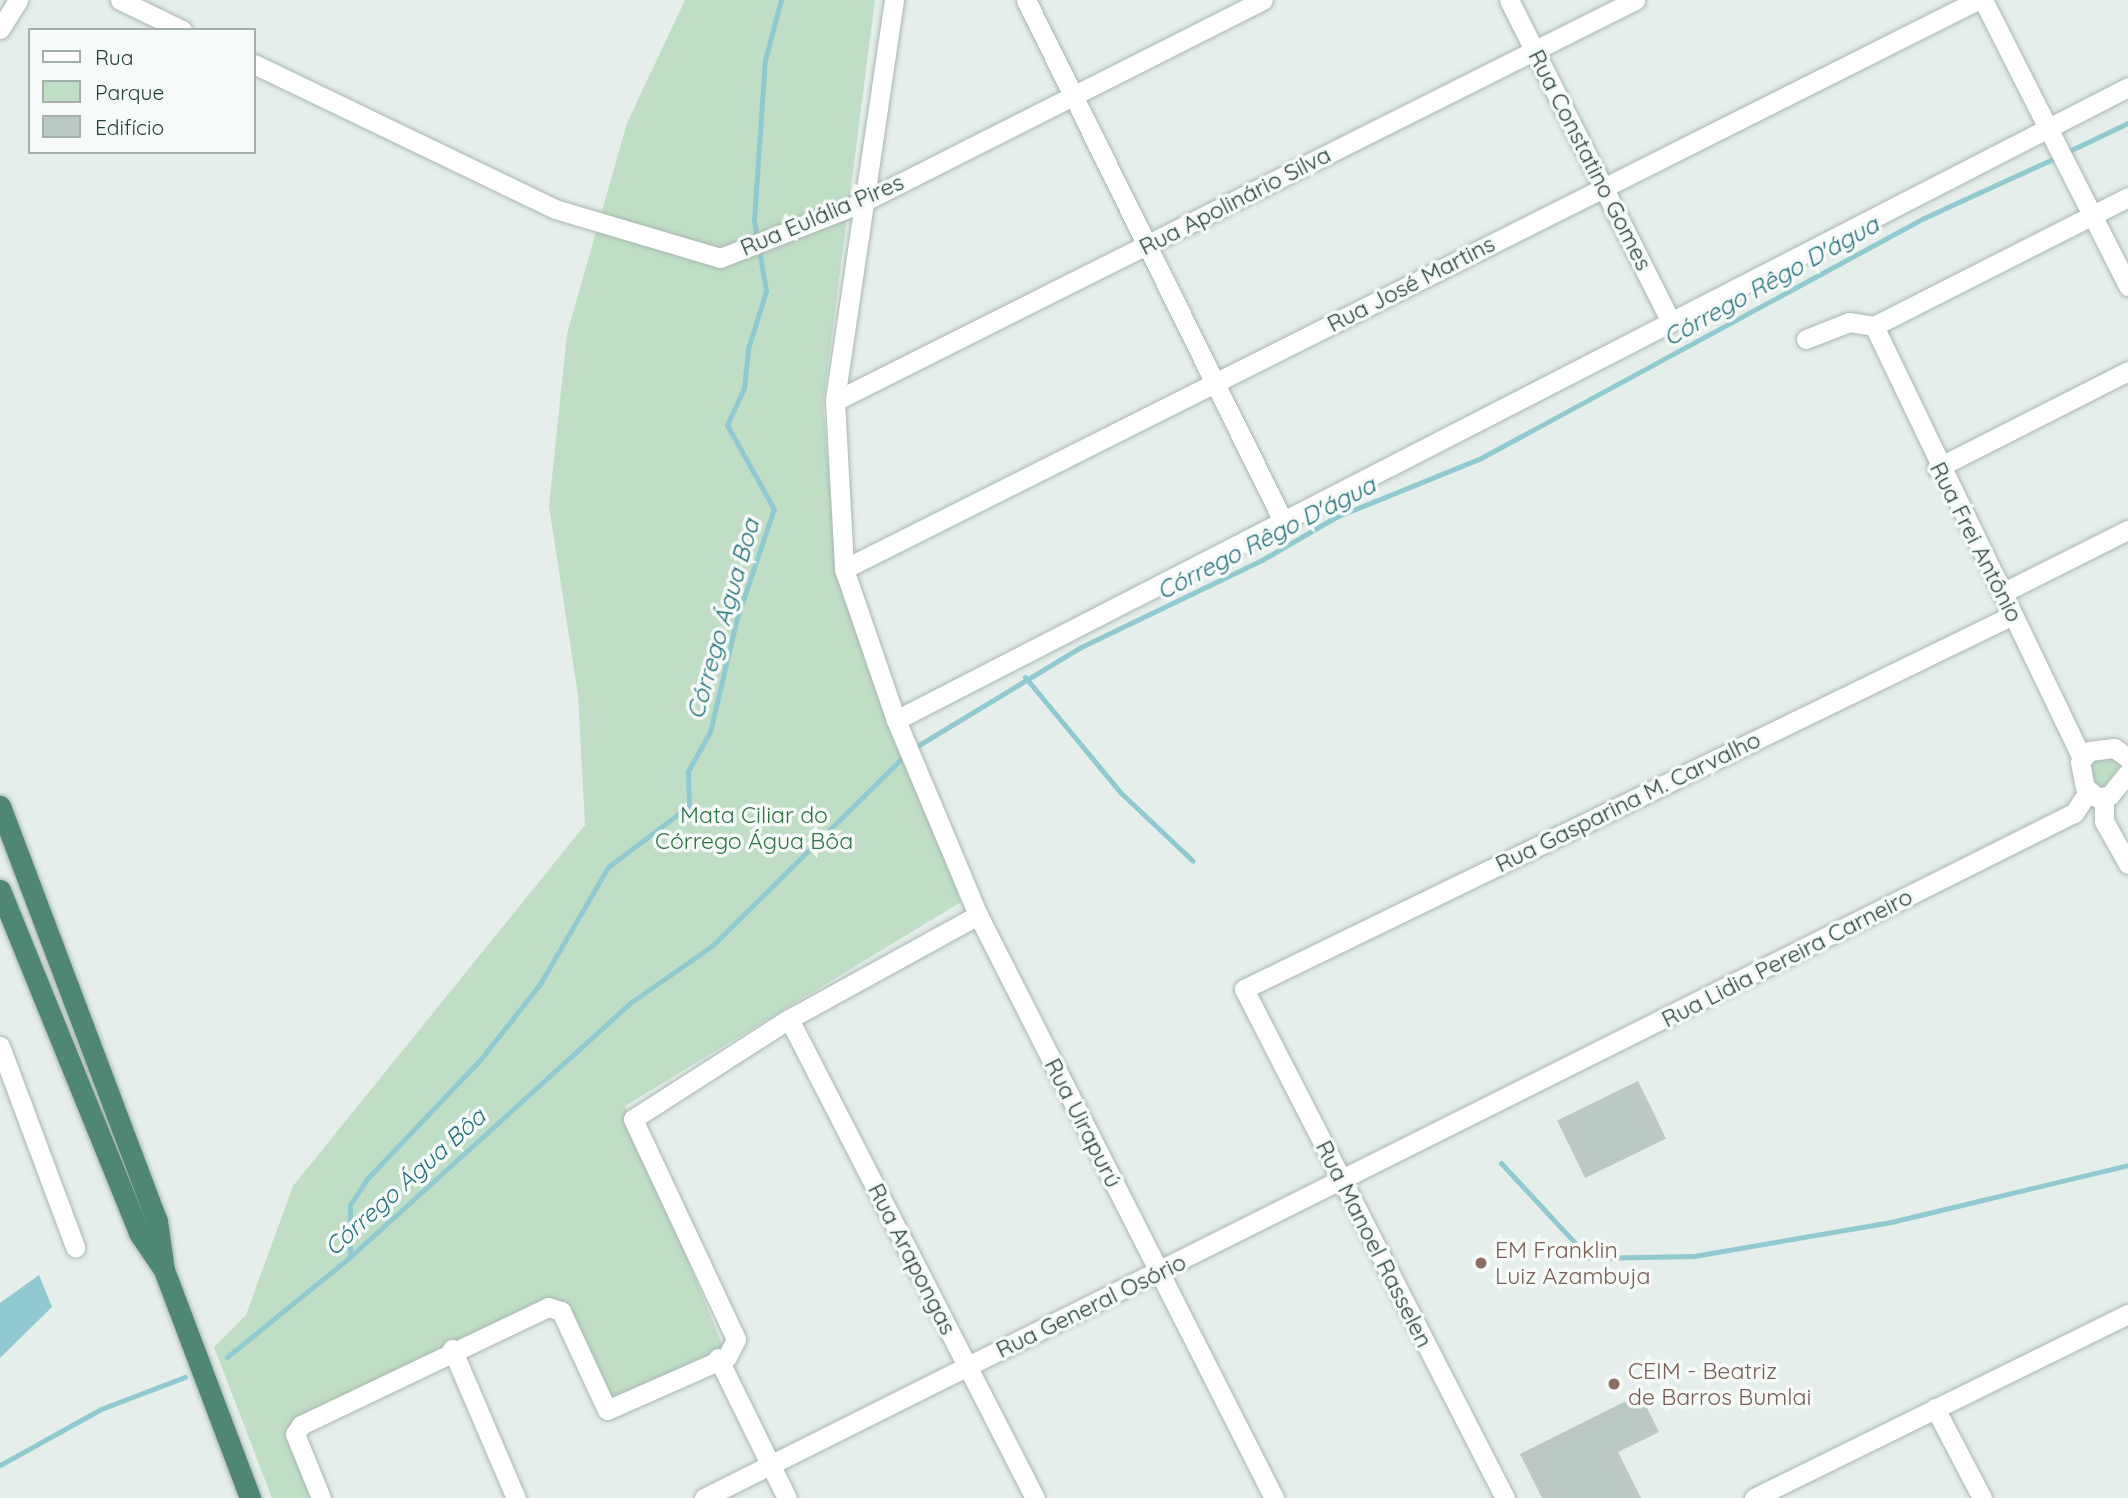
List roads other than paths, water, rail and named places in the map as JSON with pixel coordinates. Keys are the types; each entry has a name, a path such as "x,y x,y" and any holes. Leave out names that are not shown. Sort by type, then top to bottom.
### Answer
{"highway":[{"path":"0,806 157,1222 164,1270"},
{"path":"0,890 133,1220 164,1270 250,1498"}],"street":[{"path":"0,29 16,13 18,0"},
{"path":"120,0 178,28"},
{"name":"Rua Uirapurú","path":"894,0 861,203 835,401 844,569 896,720 978,915 1274,1498"},
{"path":"1026,0 1282,519"},
{"name":"Rua Eulália Pires","path":"256,65 555,209 720,258 861,203 1263,0"},
{"name":"Rua Constatino Gomes","path":"1509,0 1670,320"},
{"name":"Rua Apolinário Silva","path":"835,401 1635,0"},
{"path":"1980,0 2128,286"},
{"name":"Rua José Martins","path":"844,569 1980,0"},
{"path":"896,720 1670,320 2050,133 2128,86"},
{"path":"1806,339 1849,322 1874,326 2128,197"},
{"name":"Rua Frei Antônio","path":"1874,326 1937,468 2002,593 2081,757 2096,795"},
{"path":"1937,468 2128,371"},
{"path":"2002,593 2128,530"},
{"name":"Rua Gasparina M. Carvalho","path":"1244,989 2012,615"},
{"path":"2081,757 2114,748 2128,757"},
{"name":"Rua Lidia Pereira Carneiro","path":"1478,1114 2074,813 2128,773"},
{"path":"2096,795 2104,821 2128,864"},
{"path":"321,1498 298,1428 452,1349 557,1307 612,1412 718,1358 727,1357 736,1339 633,1119 791,1018 978,915"},
{"name":"Rua Manoel Rasselen","path":"1244,989 1505,1498"},
{"name":"Rua Arapongas","path":"791,1018 1035,1498"},
{"path":"0,1046 75,1247"},
{"name":"Rua General Osório","path":"704,1498 769,1463 1478,1114"},
{"path":"1756,1498 2128,1315"},
{"path":"452,1349 516,1498"},
{"path":"718,1358 787,1498"},
{"path":"1936,1408 1982,1498"}],"water":[{"path":"39,1275 52,1307 0,1358 0,1303"}],"waterway":[{"name":"Córrego Água Boa","path":"350,1257 350,1205 366,1180 480,1060 540,984 608,867 689,806 688,771 710,732 737,618 774,509 727,425 744,388 748,349 766,291 754,220 765,60 781,0"},
{"name":"Córrego Rêgo D'água","path":"2065,153 2128,123"},
{"name":"Córrego Rêgo D'água","path":"914,748 1079,648 1262,560 1336,517 1481,458 1924,218 2057,157"},
{"path":"1025,677 1120,792 1193,861"},
{"name":"Córrego Água Bôa","path":"227,1357 350,1257 630,1003 713,945 906,754"},
{"path":"1501,1163 1589,1258 1694,1256 1891,1222 2128,1165"},
{"name":"Córrego Água Boa","path":"0,1465 101,1409 185,1377"}],"place":[{"name":"EM Franklin Luiz Azambuja","path":"1481,1263"},
{"name":"CEIM - Beatriz de Barros Bumlai","path":"1614,1384"}],"park label":[{"name":"Mata Ciliar do Córrego Água Bôa","path":"754,828"}]}
